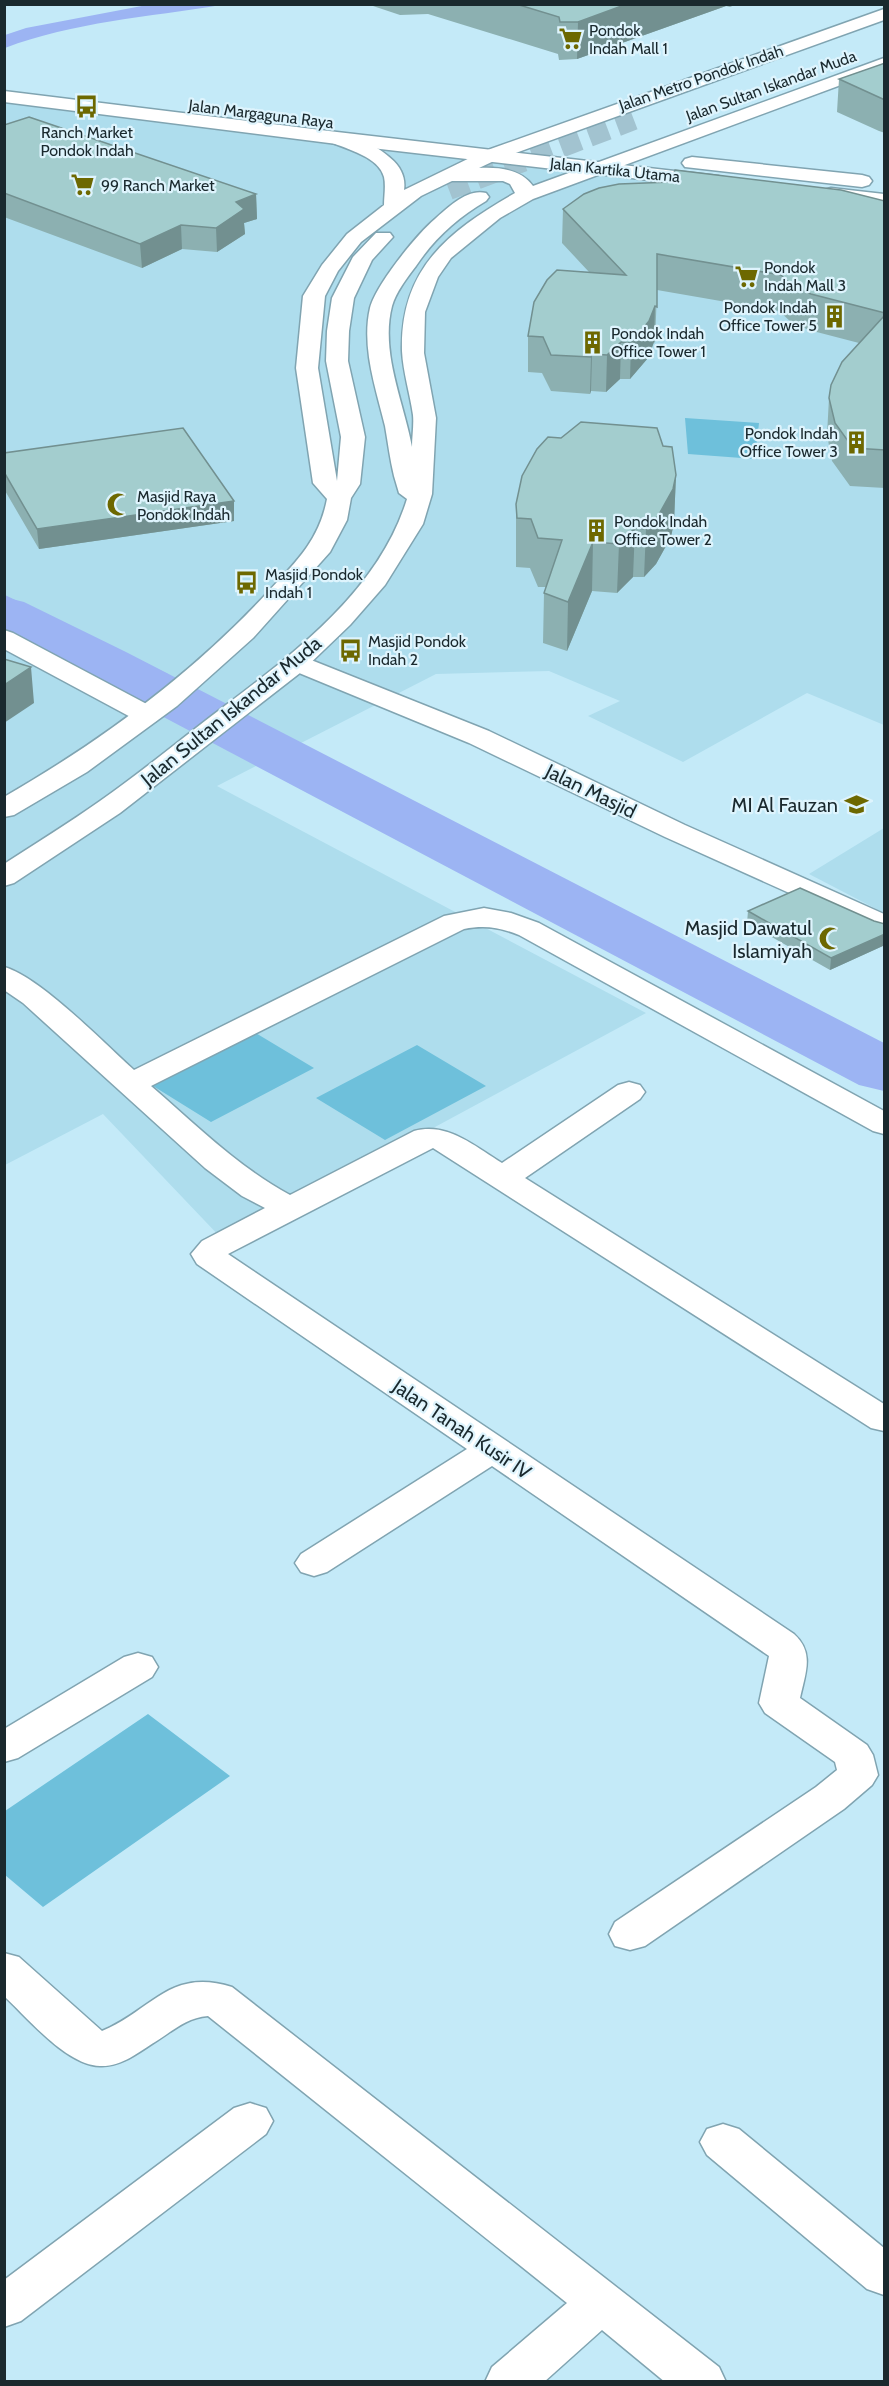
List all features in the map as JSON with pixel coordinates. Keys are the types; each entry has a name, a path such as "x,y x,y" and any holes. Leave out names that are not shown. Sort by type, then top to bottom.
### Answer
{"main road":[{"name":"Jalan Metro Pondok Indah","path":"518,144 616,125 885,14"},
{"name":"Jalan Sultan Iskandar Muda","path":"616,125 885,29"},
{"name":"Jalan Sultan Iskandar Muda","path":"657,128 885,45"},
{"path":"632,156 885,63"},
{"name":"Jalan Margaguna Raya","path":"4,81 65,91 518,144"},
{"name":"Jalan Margaguna Raya","path":"4,96 489,156"},
{"path":"274,130 291,117"},
{"path":"616,125 676,139"},
{"path":"337,138 368,152 382,160 388,167 395,176 394,206"},
{"path":"339,498 325,483 307,368 314,296 329,269 354,238 394,206 444,184 489,156 518,144"},
{"name":"Jalan Kartika Utama","path":"518,144 885,183"},
{"name":"Jalan Kartika Utama","path":"489,156 885,200"},
{"name":"Jalan Sultan Iskandar Muda","path":"4,877 110,807 198,740 296,662 351,610 376,580 411,524 420,494 425,418 413,353 414,312 428,277 443,254 493,214 526,195 632,156"},
{"path":"4,809 76,766 158,708 244,633 318,552 335,520 339,498 348,484 353,437 337,361 338,331 343,298 363,257 392,228 444,184 495,174 520,182 525,188 526,195"},
{"path":"417,506 405,478 400,444 385,384 380,340 381,304 423,240 442,221 479,197"},
{"path":"4,638 158,708"},
{"name":"Jalan Masjid","path":"296,662 479,737 675,831 885,925"},
{"path":"132,1083 454,922 488,916 506,919 529,928 885,1124"},
{"path":"4,976 34,997 217,1161 254,1189 288,1208"},
{"path":"502,1178 629,1092"},
{"name":"Jalan Tanah Kusir IV","path":"630,1934 830,1798 858,1775 853,1755 779,1703 789,1659 787,1650 780,1644 492,1450 209,1257 208,1254 214,1248 288,1208 425,1138 441,1138 885,1420"},
{"path":"314,1563 492,1450"},
{"path":"4,1748 138,1667"},
{"path":"4,1969 82,2042 100,2049 115,2046 183,2001 217,1999 702,2382"},
{"path":"4,2307 250,2121"},
{"path":"723,2142 885,2275"},
{"path":"509,2382 602,2301"}],"shaded area":[{"path":"147,5 221,5 84,26 5,48 5,35 26,28"},
{"path":"5,90 76,105 272,131 884,200 884,725 807,693 683,762 588,716 620,701 549,671 436,674 217,786 646,1013 224,1241 103,1114 5,1165"},
{"path":"685,418 759,423 755,459 688,454"},
{"path":"5,595 168,674 139,699 5,626"},
{"path":"884,828 884,913 809,874"},
{"path":"249,1029 314,1068 211,1122 145,1081"},
{"path":"417,1045 486,1086 385,1140 316,1098"},
{"path":"148,1714 230,1776 43,1907 5,1875 5,1811"}],"building":[{"path":"516,4 627,4 578,22 560,22 559,17"},
{"path":"885,63 885,100 839,79"},
{"name":"99 Ranch Market","path":"29,117 256,194 236,202 244,209 216,228 181,225 140,244 4,193 4,125"},
{"path":"675,170 841,190 885,201 885,313 811,294 793,286 781,275 657,254 657,307 655,306 649,321 631,343 621,342 607,355 592,354 591,357 551,355 543,337 528,336 534,302 547,280 557,270 626,275 563,209 584,194 599,188 619,184 671,182"},
{"path":"885,315 885,450 853,448 835,423 829,398 831,385 842,362"},
{"path":"581,422 657,428 663,446 672,447 676,475 673,489 658,516 646,529 635,528 619,544 593,542 568,602 544,593 562,540 538,538 531,519 517,518 516,504 522,476 537,449 548,437 561,438"},
{"name":"Masjid Raya Pondok Indah","path":"183,428 234,501 37,529 4,472 4,453"},
{"path":"4,659 31,667 4,685"},
{"name":"Masjid Dawatul Islamiyah","path":"800,888 885,924 885,934 831,958 748,911"}],"waterway":[{"path":"4,614 106,664 884,1070"}],"tunnel":[{"path":"449,190 634,120"}],"place":[{"name":"Pondok Indah Mall 1","path":"571,39"},
{"name":"Ranch Market Pondok Indah","path":"87,107"},
{"name":"99 Ranch Market","path":"83,185"},
{"name":"Pondok Indah Mall 3","path":"746,276"},
{"name":"Pondok Indah Office Tower 5","path":"835,316"},
{"name":"Pondok Indah Office Tower 1","path":"593,342"},
{"name":"Pondok Indah Office Tower 3","path":"856,442"},
{"name":"Masjid Raya Pondok Indah","path":"119,505"},
{"name":"Pondok Indah Office Tower 2","path":"596,530"},
{"name":"Masjid Pondok Indah 1","path":"247,583"},
{"name":"Masjid Pondok Indah 2","path":"350,650"},
{"name":"MI Al Fauzan","path":"856,805"},
{"name":"Masjid Dawatul Islamiyah","path":"830,939"}]}
